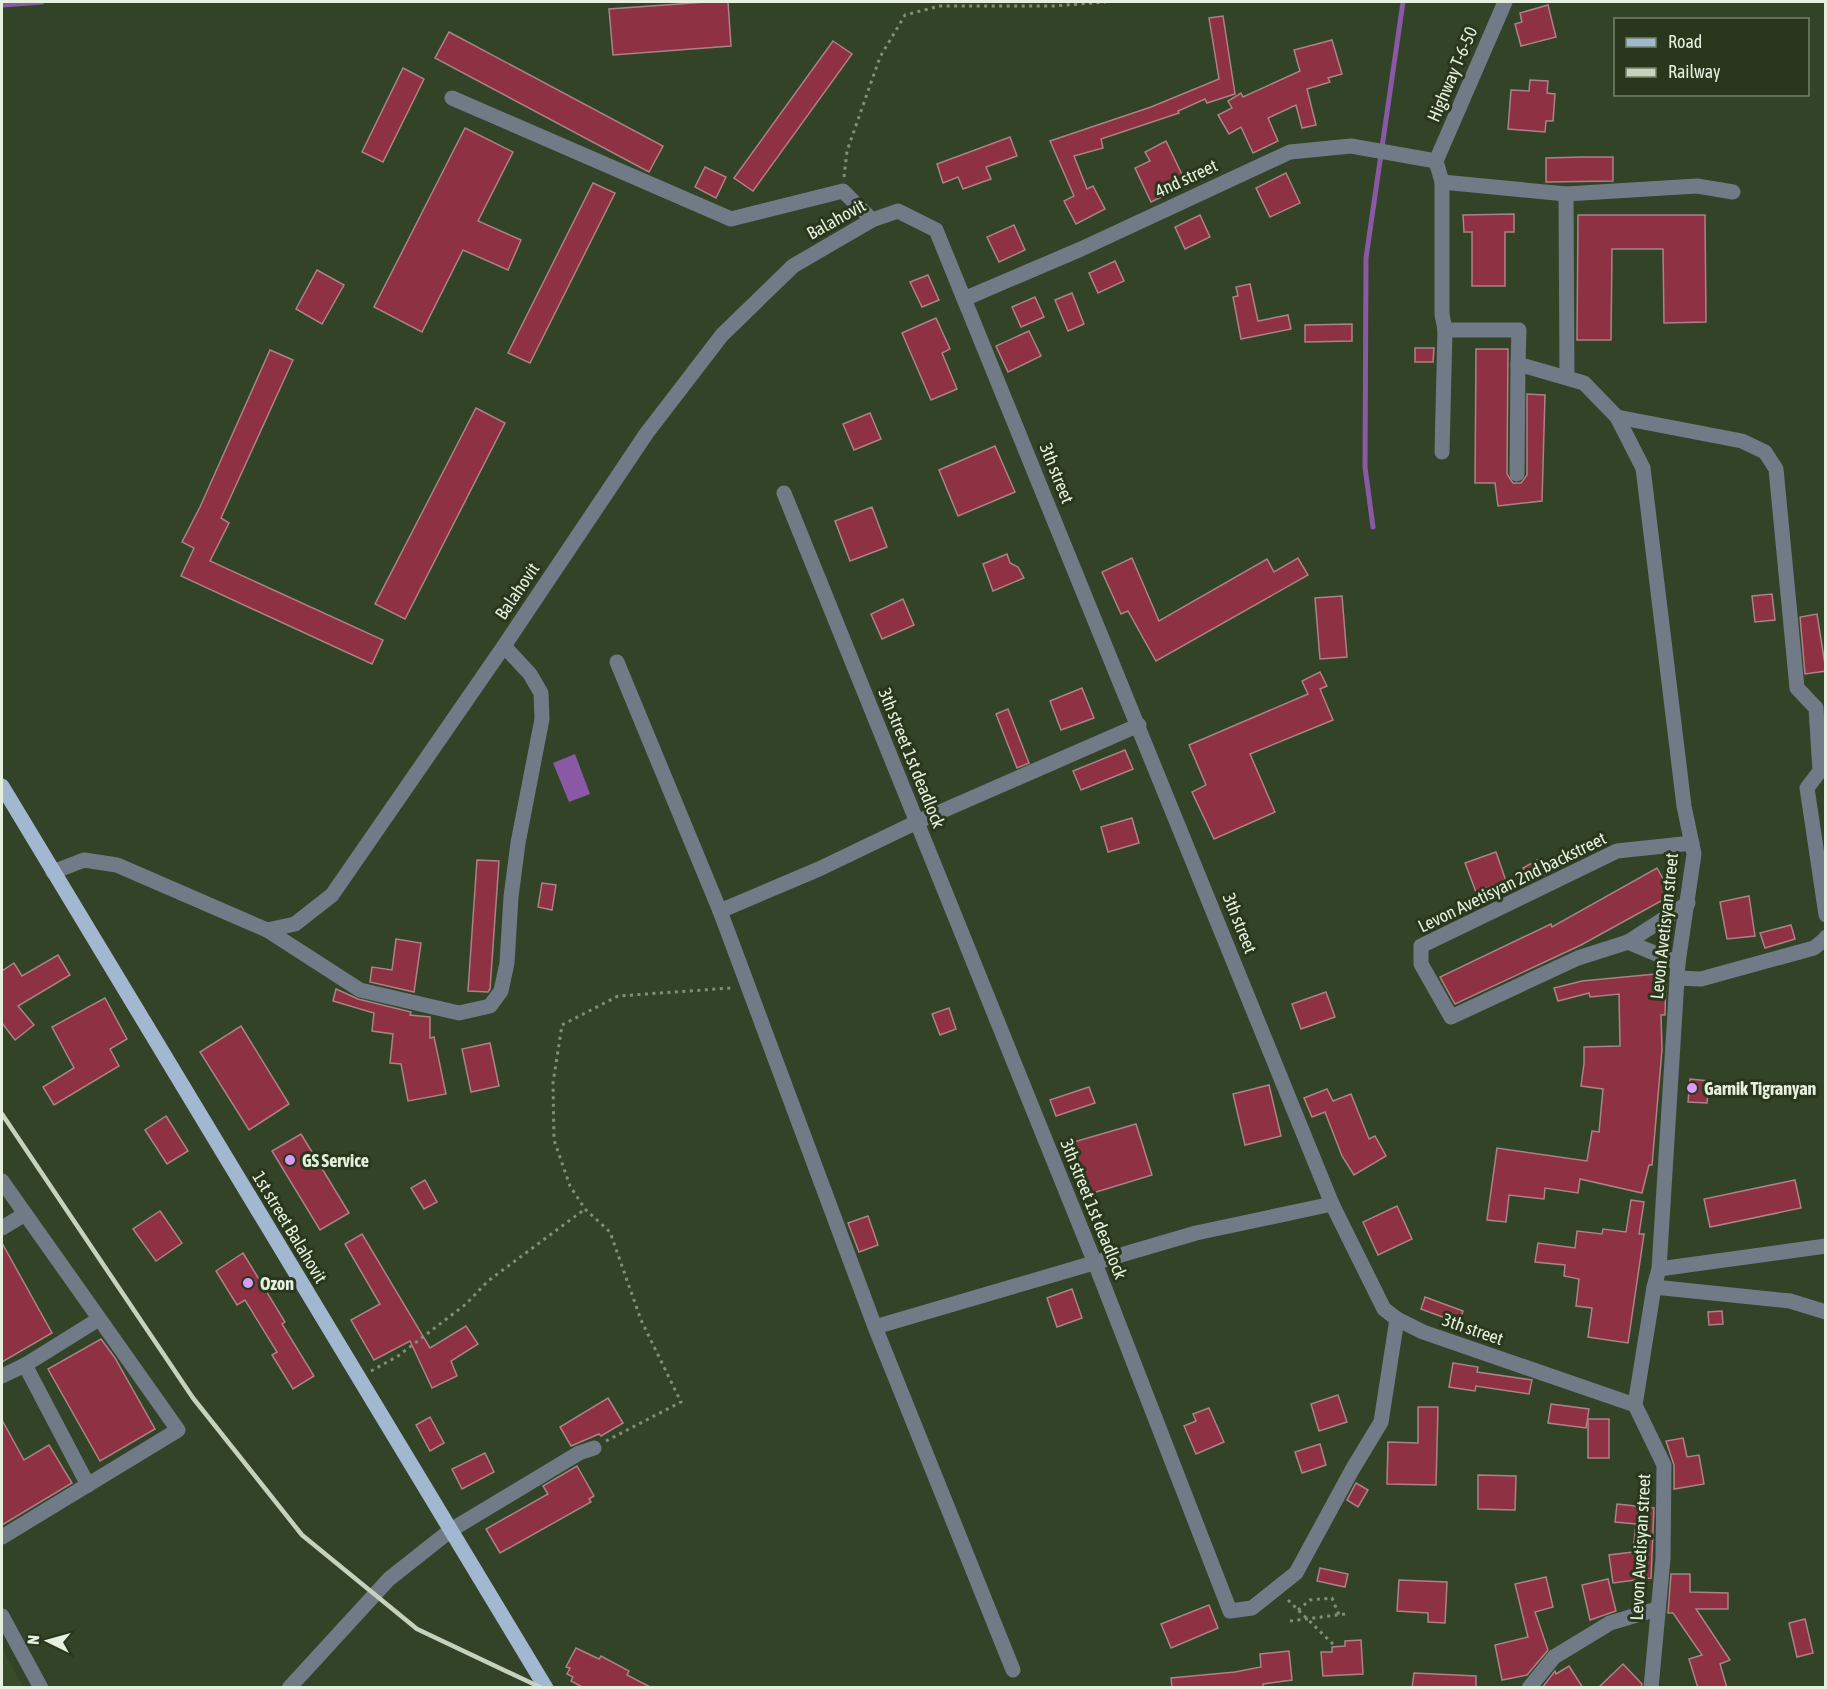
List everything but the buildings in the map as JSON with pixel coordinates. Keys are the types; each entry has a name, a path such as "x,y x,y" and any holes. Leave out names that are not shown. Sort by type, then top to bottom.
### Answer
{"main road":[{"name":"1st street Balahovit","path":"2,786 546,1688"}],"street":[{"name":"Highway T-6-50","path":"1430,160 1504,2"},
{"path":"452,98 731,219 843,191 872,220"},
{"name":"4nd street","path":"964,299 1081,249 1290,152 1351,146 1430,160"},
{"path":"1430,160 1442,182 1442,314 1445,330 1442,453"},
{"path":"1442,182 1566,194 1697,186 1733,192"},
{"path":"1566,194 1567,377"},
{"name":"Balahovit","path":"267,930 295,924 332,895 504,646 646,434 722,335 793,266 872,220 898,211 936,230 964,299"},
{"name":"3th street","path":"964,299 1332,1204 1384,1309 1397,1319 1423,1332 1635,1405"},
{"path":"1445,330 1519,330 1517,474"},
{"name":"Levon Avetisyan street","path":"1518,364 1584,382 1617,417 1643,468 1684,806 1694,854 1678,971 1659,1269 1635,1405 1664,1465 1663,1559 1651,1688"},
{"path":"1617,417 1742,441 1766,452 1776,469 1797,688 1816,708 1820,771 1807,788 1826,915"},
{"name":"3th street 1st deadlock","path":"784,493 1095,1263 1230,1611 1252,1608 1296,1573 1381,1422 1397,1319"},
{"path":"53,872 84,860 117,864 267,930 360,990 459,1013 490,1006 501,991 507,963 514,876 542,719 541,693 530,674 504,646"},
{"path":"617,662 720,911 875,1327 1013,1670"},
{"path":"720,911 1139,725"},
{"name":"Levon Avetisyan 2nd backstreet","path":"1628,942 1578,958 1451,1017 1421,964 1421,946 1617,851 1692,843"},
{"path":"1688,903 1628,942 1678,971 1701,980 1814,948 1826,937"},
{"path":"2,1181 178,1430 2,1537"},
{"path":"875,1327 1196,1233 1332,1204"},
{"path":"2,1228 25,1214"},
{"path":"1659,1269 1826,1246"},
{"path":"1654,1287 1790,1301 1826,1312"},
{"path":"2,1376 25,1365 99,1319"},
{"path":"25,1365 88,1485"},
{"path":"289,1688 389,1579 451,1530 579,1453 594,1448"},
{"path":"1529,1688 1554,1657 1610,1623 1657,1609"},
{"path":"2,1616 41,1688"}],"path":[{"path":"843,191 847,151 879,57 905,15 940,6 1053,6 1106,2"},
{"path":"594,1448 681,1402 640,1320 610,1232 585,1209 570,1186 554,1140 553,1083 562,1026 618,996 748,986"},
{"path":"359,1377 398,1356 466,1304 488,1281 585,1209"},
{"path":"1286,1598 1336,1647"},
{"path":"1298,1610 1310,1600 1332,1598 1340,1615"},
{"path":"1290,1621 1345,1614"}],"shaded area":[{"path":"575,754 590,794 569,802 553,763"},
{"path":"2,1648 23,1687 2,1687"}],"waterway":[{"path":"2,5 42,2"},
{"path":"1373,527 1365,467 1366,258 1403,2"}],"railway":[{"path":"2,1114 193,1398 302,1535 417,1629 542,1688"}],"place":[{"name":"Garnik Tigranyan","path":"1692,1088"},
{"name":"GS Service","path":"290,1160"},
{"name":"Ozon","path":"248,1283"}]}
